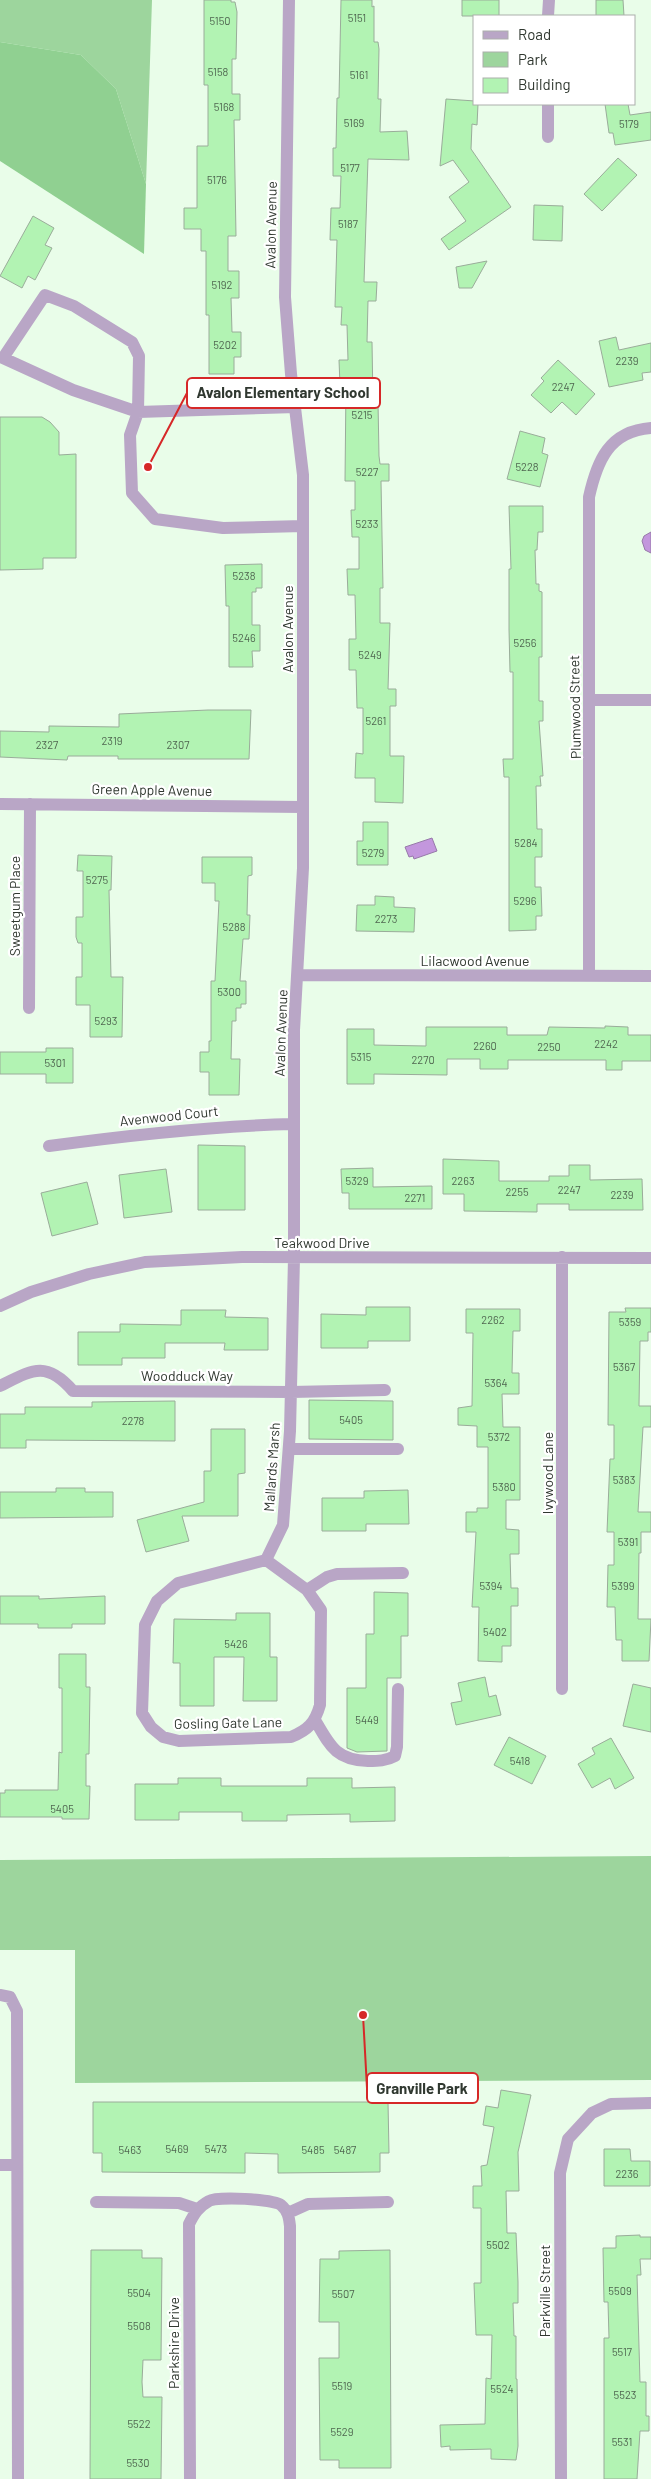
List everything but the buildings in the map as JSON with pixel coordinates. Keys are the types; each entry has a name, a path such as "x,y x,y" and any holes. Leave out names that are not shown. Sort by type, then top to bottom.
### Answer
{"street":[{"name":"Avalon Avenue","path":"289,0 286,297 291,374 304,475 303,807 298,975 294,1030 294,1258"},
{"path":"548,15 549,0"},
{"path":"548,105 548,137"},
{"path":"296,407 138,412 73,390 2,360 45,295 74,306 132,342 139,356 138,412 130,435 132,493 155,519 223,528 303,526"},
{"name":"Plumwood Street","path":"589,976 589,497 595,468 611,444 636,429 651,428"},
{"path":"590,700 651,700"},
{"name":"Green Apple Avenue","path":"0,804 303,807"},
{"name":"Sweetgum Place","path":"29,1008 30,804"},
{"name":"Lilacwood Avenue","path":"298,975 651,976"},
{"name":"Avenwood Court","path":"48,1146 165,1130 293,1124"},
{"name":"Teakwood Drive","path":"0,1306 31,1292 81,1277 145,1262 242,1257 651,1258"},
{"name":"Ivywood Lane","path":"562,1257 562,1689"},
{"name":"Mallards Marsh","path":"266,1560 283,1525 289,1449 294,1258"},
{"name":"Woodduck Way","path":"0,1386 32,1370 50,1371 73,1391 290,1392 385,1390"},
{"path":"289,1449 398,1449"},
{"path":"266,1560 307,1590 321,1610 320,1705 315,1720 329,1744 346,1759 387,1760 395,1756 397,1747 398,1689"},
{"name":"Gosling Gate Lane","path":"266,1560 178,1583 157,1601 145,1625 142,1713 151,1727 163,1737 179,1741 291,1737 305,1731 315,1720"},
{"path":"307,1590 327,1576 337,1574 403,1573"},
{"path":"0,1995 10,1997 17,2011 18,2479"},
{"name":"Parkville Street","path":"560,2479 560,2173 568,2139 592,2113 612,2104 651,2103"},
{"path":"0,2165 17,2165"},
{"path":"96,2202 180,2203 197,2209 211,2200 268,2200 280,2204 288,2213 290,2226 290,2479"},
{"path":"288,2213 308,2204 388,2202"},
{"name":"Parkshire Drive","path":"190,2479 189,2224 197,2209"}],"green space":[{"path":"0,0 152,0 146,184 116,89 81,55 0,42"},
{"path":"0,42 81,55 116,89 146,184 144,254 0,161"},
{"path":"651,1856 651,2080 75,2083 75,1950 0,1950 0,1860"}],"shaded area":[{"path":"651,532 651,553 645,550 642,541 644,536"},
{"path":"432,838 437,851 414,859 413,856 409,857 405,847"}],"place":[{"name":"Avalon Elementary School","path":"148,467"},
{"name":"Granville Park","path":"363,2015"}]}
